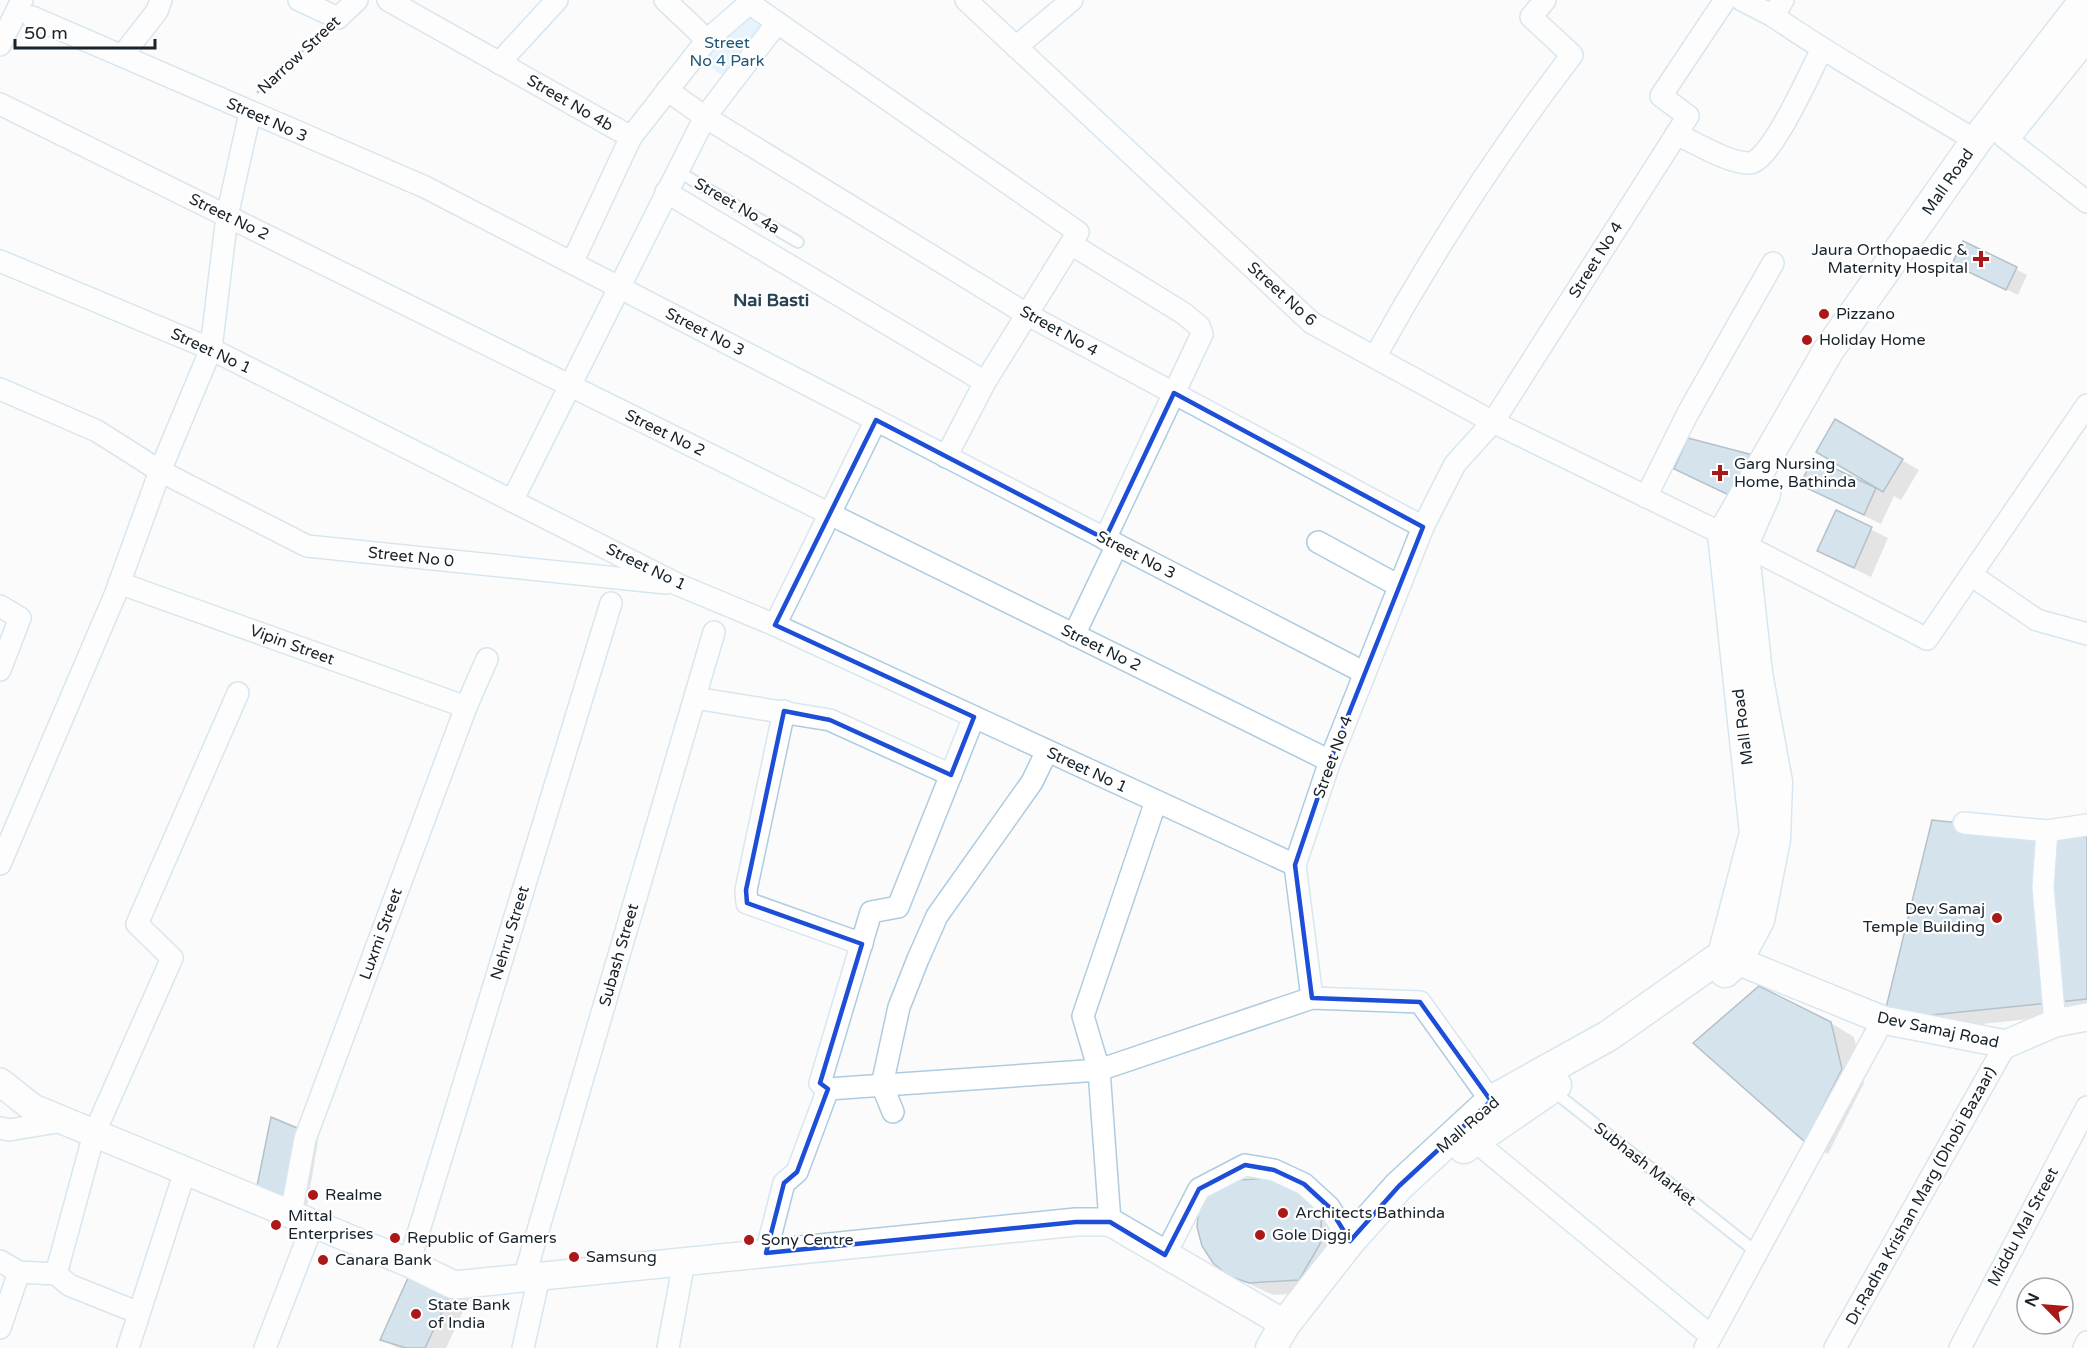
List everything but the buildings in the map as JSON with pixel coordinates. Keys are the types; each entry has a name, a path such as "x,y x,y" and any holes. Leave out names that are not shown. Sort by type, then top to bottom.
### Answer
{"main road":[{"name":"Mall Road","path":"1283,1340 1350,1241 1399,1186 1468,1135 1491,1101 1543,1082 1608,1036 1730,958 1755,833 1733,539 1828,351 1990,139 2085,0"},
{"path":"1990,139 2087,34"},
{"path":"1283,1340 1304,1330 1402,1203 1468,1135 1543,1082"}],"street":[{"path":"122,56 157,12 161,0"},
{"path":"299,0 338,18"},
{"name":"Narrow Street","path":"338,18 357,0"},
{"name":"Street No 4b","path":"388,0 631,137 572,263"},
{"path":"499,63 557,0"},
{"path":"665,0 706,40"},
{"name":"Street No 6","path":"966,0 1312,323 1493,422 1733,539 1927,639 1971,575"},
{"path":"1016,47 1072,0"},
{"path":"1376,357 1416,284 1537,101 1572,55 1531,17 1545,0"},
{"name":"Street No 4","path":"1312,998 1295,865 1330,761 1423,527 1455,464 1493,422 1688,116 1661,96 1725,0"},
{"path":"1742,0 1778,8 1822,49 1990,139 2087,202"},
{"path":"631,137 706,40 751,2 777,23 1078,232 985,382 946,457"},
{"path":"0,45 27,8"},
{"name":"Street No 3","path":"27,8 122,56 425,187 1365,673"},
{"path":"512,501 705,117 777,23"},
{"path":"1676,134 1736,162 1751,164 1760,160 1774,141 1822,49"},
{"name":"Street No 4","path":"667,90 705,117 1028,315 1423,527"},
{"name":"Street No 2","path":"0,104 1330,761"},
{"path":"0,864 119,583 160,471 211,349 227,216 245,111"},
{"path":"666,192 985,382"},
{"path":"1071,244 1183,313 1199,326 1202,334 1174,393 1074,635"},
{"name":"Street No 1","path":"0,261 211,349 679,585 775,625 1295,865"},
{"path":"1646,497 1688,414 1773,262"},
{"name":"Street No 0","path":"0,389 97,431 160,471 307,546 679,585"},
{"path":"2085,628 2037,620 1971,575 2087,405"},
{"path":"775,625 876,420"},
{"path":"1318,542 1399,586"},
{"name":"Vipin Street","path":"119,583 466,707"},
{"name":"Nehru Street","path":"409,1263 610,603"},
{"path":"0,606 20,618 0,670"},
{"name":"Subash Street","path":"523,1348 531,1278 714,632"},
{"name":"Luxmi Street","path":"265,1348 302,1219 305,1139 466,707 487,659"},
{"path":"56,1274 94,1134 172,958 137,924 238,693"},
{"path":"695,698 830,720 951,775"},
{"path":"784,711 746,890 747,903 861,944"},
{"path":"974,717 898,907 871,912 820,1083 828,1089 1100,1070 1312,998 1420,1002 1491,1101"},
{"path":"892,1112 882,1085 899,1007 937,916 1032,782 1047,751"},
{"path":"1110,1222 1100,1070 1083,1016 1156,801"},
{"path":"1964,823 2047,831 2087,825"},
{"path":"2047,831 2043,887 2055,1023"},
{"name":"Dev Samaj Road","path":"1730,958 1883,1020 2006,1044 2055,1023 2087,1017"},
{"path":"1468,1135 1708,1344 1739,1287 1755,1251 1883,1020"},
{"name":"Dr.Radha Krishan Marg (Dhobi Bazaar)","path":"1835,1348 2006,1044"},
{"path":"0,1082 33,1108 409,1263 454,1285 1076,1222 1110,1222 1165,1255 1283,1340"},
{"path":"766,1253 784,1184 797,1172 828,1089"},
{"name":"Middu Mal Street","path":"1960,1348 2087,1107"},
{"path":"0,1128 9,1130 63,1121"},
{"path":"1165,1255 1199,1189 1245,1165 1274,1170 1304,1184 1329,1207 1350,1241"},
{"path":"128,1348 185,1171"},
{"path":"0,1261 19,1272 56,1274 69,1285 140,1313"},
{"path":"668,1348 684,1262"},
{"path":"0,1328 19,1272"},
{"path":"2084,1348 2087,1342"}],"lane":[{"name":"Street No 4a","path":"676,171 798,242"},
{"name":"Subhash Market","path":"1543,1082 1755,1251"}],"path":[{"name":"Narrow Street","path":"245,111 338,18"}],"highlighted area":[{"path":"1174,393 1423,527 1330,761 1295,865 1312,998 1420,1002 1491,1101 1399,1186 1350,1241 1329,1207 1304,1184 1274,1170 1245,1165 1199,1189 1165,1255 1110,1222 1076,1222 766,1253 784,1183 797,1172 828,1089 820,1083 862,944 747,903 746,890 784,711 830,720 951,775 974,717 775,625 876,420 1105,539"}],"green space":[{"name":"Street No 4 Park","path":"749,3 777,23 732,82 692,55"}],"place":[{"name":"Jaura Orthopaedic & Maternity Hospital","path":"1981,259"},
{"name":"Pizzano","path":"1824,314"},
{"name":"Holiday Home","path":"1807,340"},
{"name":"Garg Nursing Home, Bathinda","path":"1720,473"},
{"name":"Dev Samaj Temple Building","path":"1997,918"},
{"name":"Realme","path":"313,1195"},
{"name":"Architects Bathinda","path":"1283,1213"},
{"name":"Mittal Enterprises","path":"276,1225"},
{"name":"Gole Diggi","path":"1260,1235"},
{"name":"Republic of Gamers","path":"395,1238"},
{"name":"Sony Centre","path":"749,1240"},
{"name":"Samsung","path":"574,1257"},
{"name":"Canara Bank","path":"323,1260"},
{"name":"State Bank of India","path":"416,1314"}],"district":[{"name":"Nai Basti","path":"771,300"}]}
